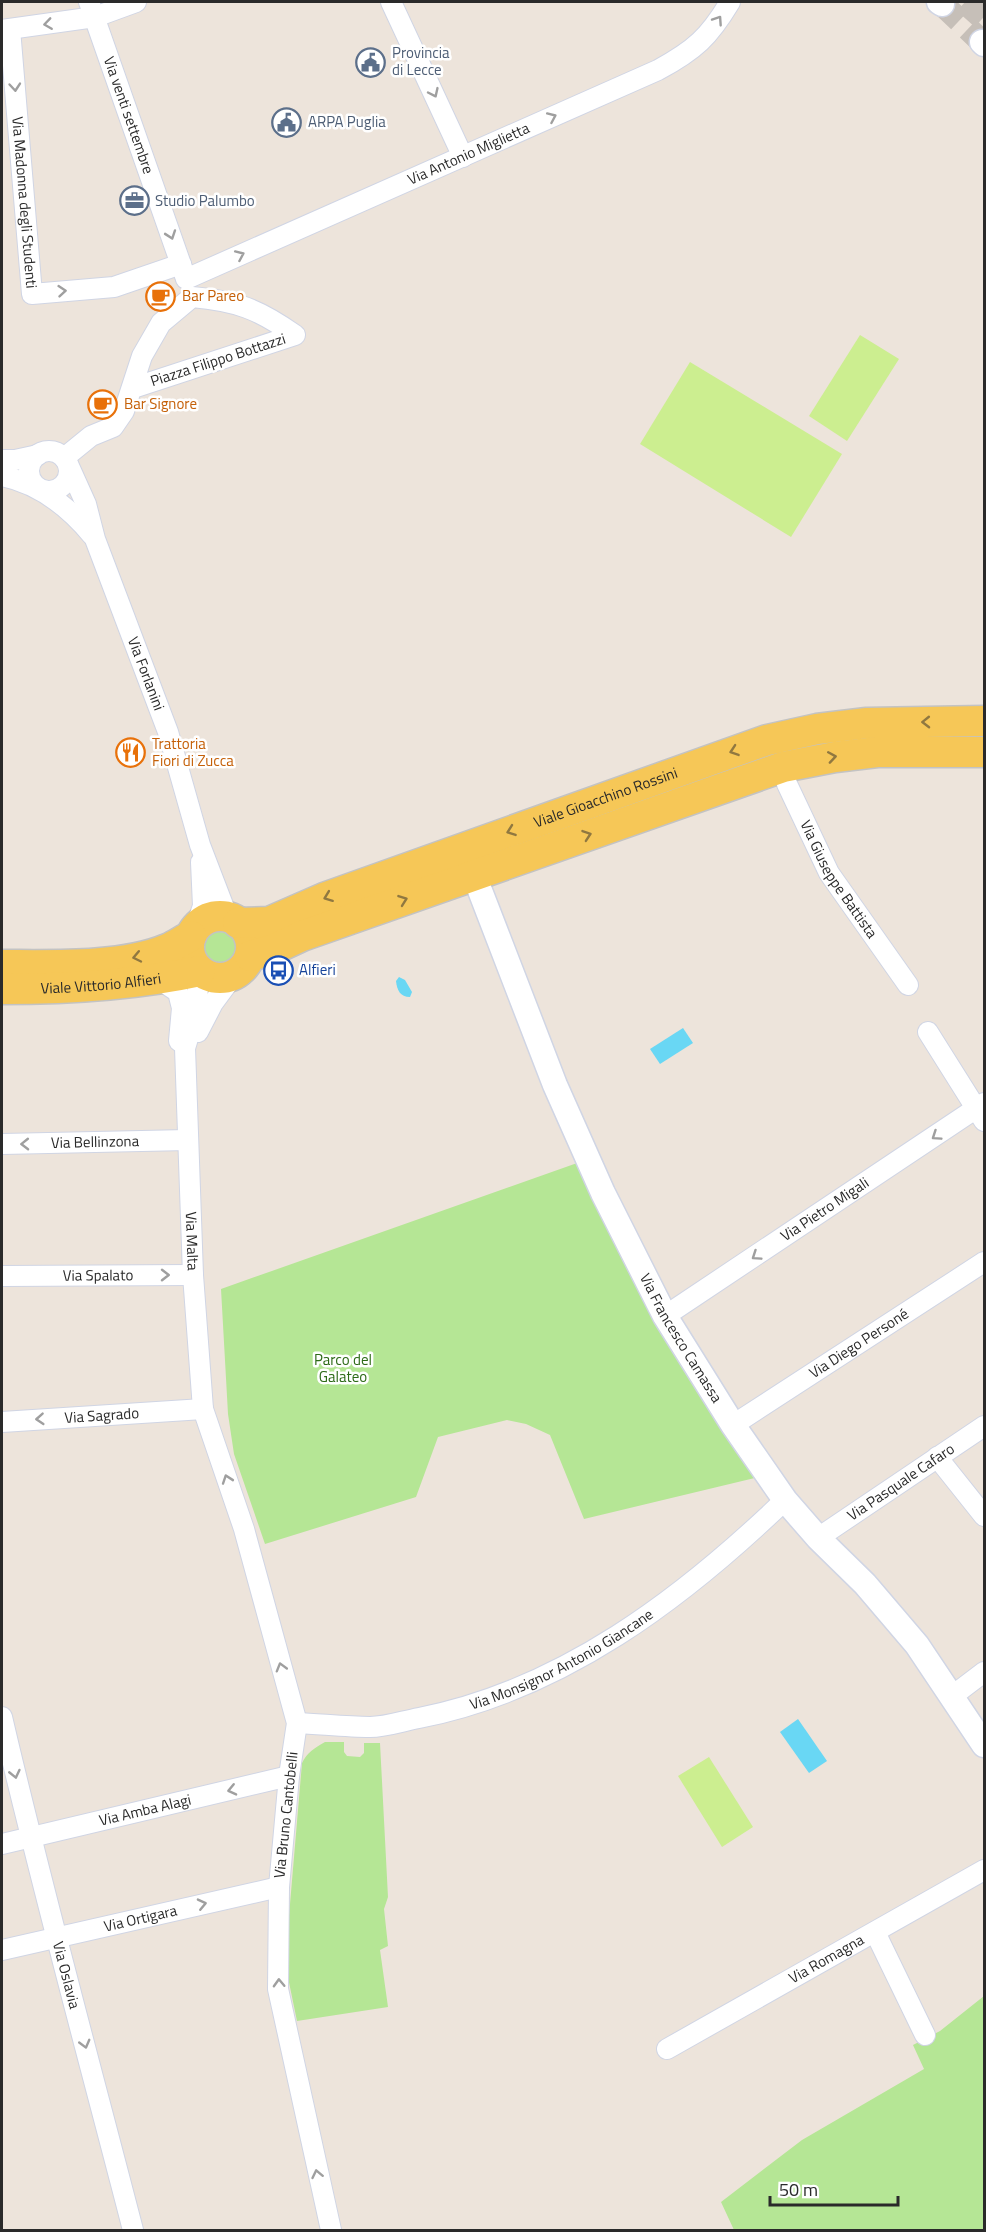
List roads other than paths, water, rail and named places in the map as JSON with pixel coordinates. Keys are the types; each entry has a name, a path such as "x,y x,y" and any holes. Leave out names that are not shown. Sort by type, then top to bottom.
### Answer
{"main road":[{"name":"Viale Gioacchino Rossini","path":"233,920 269,922 324,898 767,740 817,729 867,723 984,721"},
{"name":"Viale Gioacchino Rossini","path":"241,966 302,936 783,767 836,756 877,752 984,752"},
{"path":"216,916 233,920 247,932 251,944 241,966 222,978 210,977 200,971 192,961 189,949 193,932 205,920 216,916"},
{"name":"Viale Vittorio Alfieri","path":"2,965 70,965 135,959 167,950 193,932"},
{"name":"Viale Vittorio Alfieri","path":"2,989 37,989 160,980 200,971"}],"street":[{"path":"6,30 92,9 136,2"},
{"path":"391,2 464,157"},
{"name":"Via Antonio Miglietta","path":"186,280 658,70 684,56 701,43 730,2"},
{"name":"Via venti settembre","path":"92,9 186,280"},
{"name":"Via Madonna degli Studenti","path":"6,30 33,294 186,280"},
{"name":"Piazza Filippo Bottazzi","path":"186,280 225,300 266,315 295,335 133,388 142,356 186,280"},
{"path":"2,476 43,490 58,489 64,485 68,478 66,461 74,448 91,436 113,427 124,411 133,388"},
{"path":"2,460 15,460 47,451 56,452 66,461"},
{"name":"Via Forlanini","path":"38,454 29,469 30,478 35,485 77,516 95,539"},
{"name":"Via Forlanini","path":"66,461 87,504 95,539 168,732 200,845 233,920"},
{"name":"Via Giuseppe Battista","path":"783,767 787,784 829,873 908,985"},
{"name":"Via Forlanini","path":"193,932 203,906 200,845"},
{"name":"Via Francesco Camassa","path":"474,875 555,1085 603,1193 665,1316 733,1425 785,1500 818,1538 865,1584 917,1645 984,1745"},
{"name":"Via Malta","path":"187,1072 199,1028 213,1003 241,966"},
{"name":"Via Malta","path":"200,971 195,1015 185,1048 193,1275 203,1409"},
{"name":"Via Malta","path":"160,980 178,992 182,1008 179,1048 187,1072"},
{"path":"928,1032 982,1111"},
{"name":"Via Pietro Migali","path":"665,1316 982,1111"},
{"name":"Via Bellinzona","path":"2,1144 188,1140"},
{"name":"Via Diego Personé","path":"733,1425 984,1262"},
{"name":"Via Spalato","path":"2,1276 193,1275"},
{"name":"Via Sagrado","path":"2,1422 203,1409"},
{"name":"Via Bruno Cantobelli","path":"203,1409 244,1530 297,1723 289,1776 279,1887 278,1989 331,2230"},
{"name":"Via Pasquale Cafaro","path":"818,1538 984,1426"},
{"path":"937,1457 984,1516"},
{"name":"Via Monsignor Antonio Giancane","path":"297,1723 372,1727 453,1711 528,1683 578,1659 633,1626 706,1571 785,1500"},
{"path":"951,1697 984,1672"},
{"name":"Via Oslavia","path":"2,1717 30,1838 134,2230"},
{"name":"Via Amba Alagi","path":"2,1844 289,1776"},
{"name":"Via Romagna","path":"668,2049 984,1870"},
{"name":"Via Ortigara","path":"2,1950 279,1887"},
{"path":"875,1932 925,2035"}],"water":[{"path":"399,977 405,980 412,992 410,997 404,996 398,990 396,981"},
{"path":"683,1028 693,1043 660,1064 650,1049"},
{"path":"798,1719 827,1761 809,1773 780,1732"}],"tunnel":[{"path":"965,2 984,19"},
{"path":"942,4 982,42"}],"place":[{"name":"Provincia di Lecce","path":"371,62"},
{"name":"ARPA Puglia","path":"287,122"},
{"name":"Studio Palumbo","path":"134,201"},
{"name":"Bar Pareo","path":"161,296"},
{"name":"Bar Signore","path":"103,404"},
{"name":"Trattoria Fiori di Zucca","path":"131,753"},
{"name":"Alfieri","path":"278,970"}],"park label":[{"name":"Parco del Galateo","path":"343,1368"}]}
